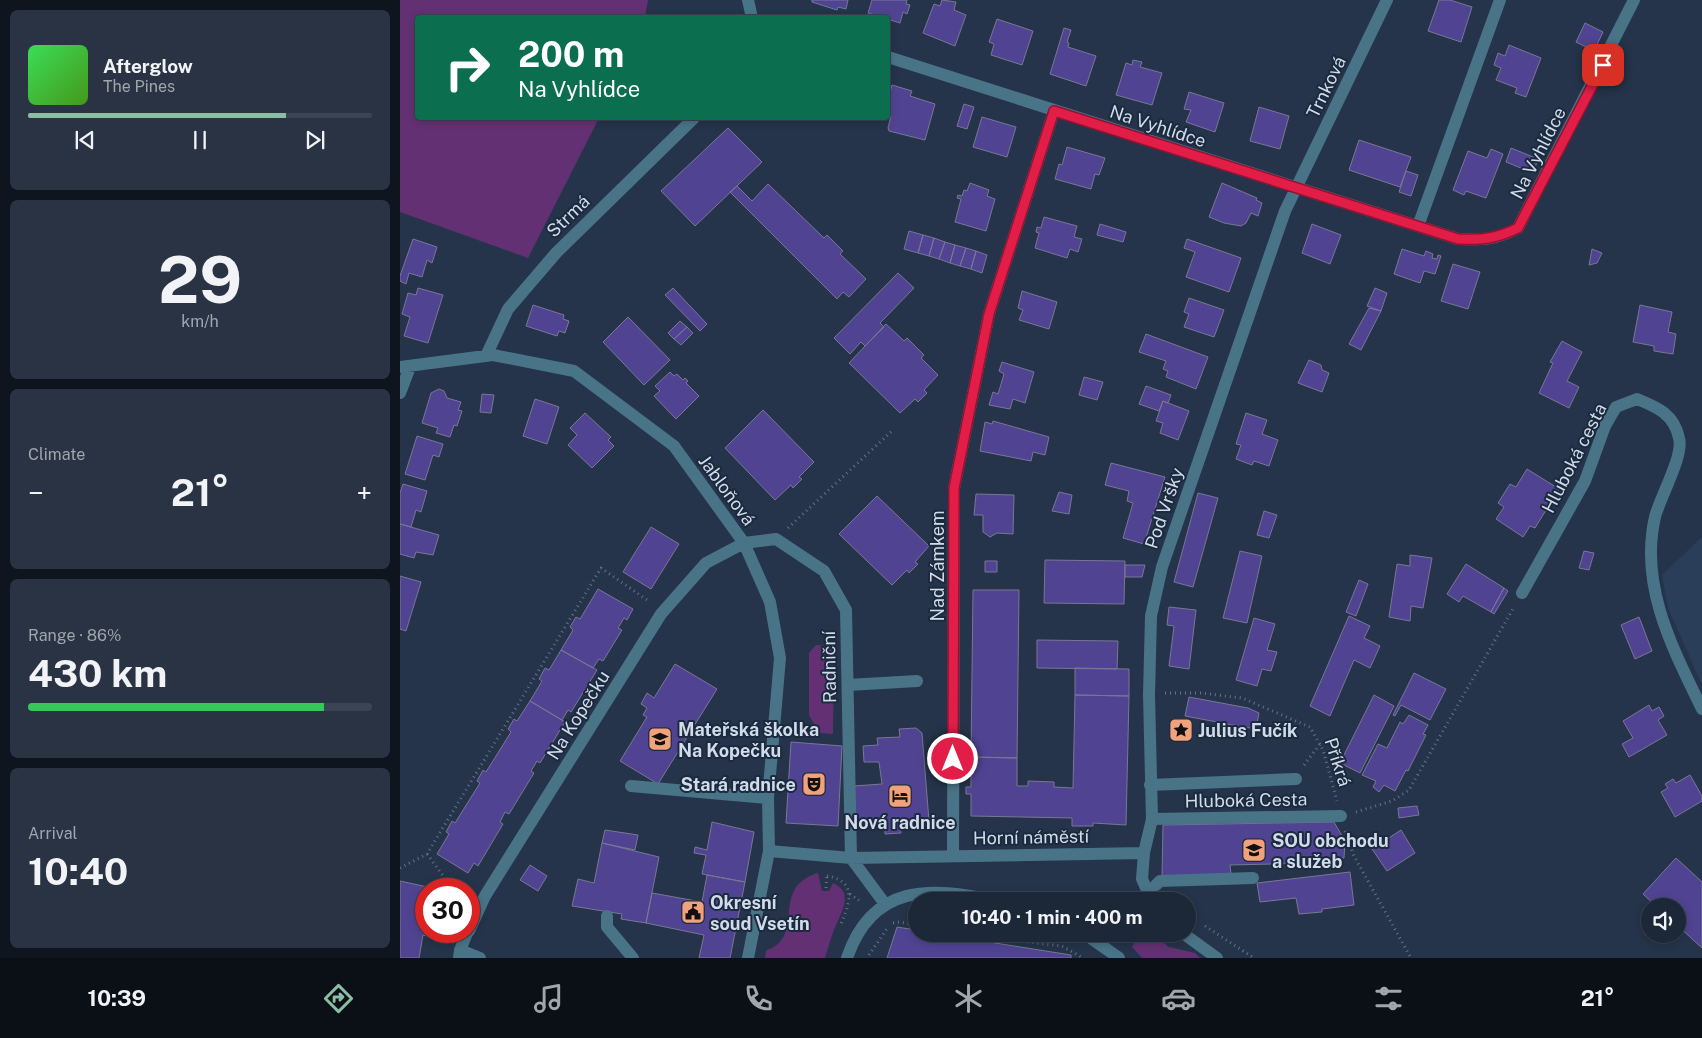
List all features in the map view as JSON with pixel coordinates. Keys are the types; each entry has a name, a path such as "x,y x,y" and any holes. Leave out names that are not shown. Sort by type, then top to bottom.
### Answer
{"street":[{"path":"748,0 751,15"},
{"name":"Trnková","path":"1296,188 1387,0"},
{"path":"1418,226 1500,0"},
{"name":"Na Vyhlídce","path":"890,58 1458,239 1476,240 1500,237 1518,228 1634,0"},
{"name":"Nad Zámkem","path":"953,855 954,488 989,314 1054,111"},
{"name":"Strmá","path":"486,356 508,309 556,253 692,120"},
{"name":"Pod Vršky","path":"1144,854 1152,818 1149,695 1151,616 1162,567 1285,210 1296,188"},
{"name":"Jabloňová","path":"405,367 486,356 574,371 674,446 744,543 770,602 780,658 768,798 769,851"},
{"path":"400,392 405,367"},
{"name":"Hluboká cesta","path":"1522,593 1585,481 1605,426 1616,407 1637,398 1662,410 1670,418 1680,440 1675,465 1655,518 1651,546 1652,581 1660,614 1678,662 1702,709"},
{"name":"Radniční","path":"744,543 776,539 824,571 846,610 851,858"},
{"name":"Na Kopečku","path":"480,907 661,614 706,563 744,543"},
{"path":"848,685 916,681"},
{"path":"1150,785 1299,773"},
{"path":"631,786 768,798"},
{"name":"Hluboká Cesta","path":"1152,818 1346,815"},
{"path":"748,958 769,851"},
{"name":"Horní náměstí","path":"769,851 851,858 953,855 1144,854"},
{"path":"1144,854 1142,879 1151,892 1160,881 1253,878"},
{"path":"851,858 885,904"},
{"path":"847,958 864,924 885,904 908,894"},
{"path":"607,916 607,927 633,958"},
{"path":"1096,942 1119,958"},
{"path":"1195,942 1217,958"},
{"name":"Na Kopečku","path":"460,954 480,958"}],"path":[{"path":"789,527 892,431"},
{"path":"400,868 426,854 601,568 649,601"},
{"path":"1346,815 1392,801 1409,790 1522,593"},
{"name":"Příkrá","path":"1149,695 1201,692 1242,698 1310,727 1320,744 1346,815 1354,856 1411,958"},
{"path":"1299,773 1320,744"},
{"path":"426,854 445,878"},
{"path":"827,876 835,877 843,882 850,894 862,903"},
{"path":"838,933 848,910 850,894"},
{"path":"868,958 882,934 891,925 899,922 908,924"},
{"path":"1201,924 1215,931 1254,958"},
{"path":"1029,942 1062,946 1083,958"}],"shaded area":[{"path":"400,0 648,0 645,15 415,15 415,120 598,120 528,258 400,212"},
{"path":"1702,537 1702,685 1668,608 1662,575"},
{"path":"816,645 834,646 833,734 819,733 809,715 809,653"},
{"path":"818,873 822,891 829,891 833,883 843,891 845,897 843,908 825,958 765,958 766,951 778,944 785,935 792,896 797,887 805,879"},
{"path":"1135,942 1162,942 1169,947 1195,953 1200,958 1142,958 1132,947"}],"building":[{"path":"812,0 848,0 846,9 838,7 837,10 812,2"},
{"path":"872,0 907,0 906,4 910,5 907,14 903,12 900,23 890,20 890,15 868,13"},
{"path":"942,0 956,2 954,10 966,15 955,46 923,33 934,4 940,6"},
{"path":"1439,0 1450,0 1472,7 1461,42 1428,31"},
{"path":"997,19 1033,31 1022,65 991,55 994,44 989,42"},
{"path":"1585,23 1603,32 1594,51 1576,42"},
{"path":"1064,28 1071,30 1067,42 1069,43 1068,47 1096,56 1086,86 1050,74"},
{"path":"1509,45 1541,58 1526,97 1515,93 1517,88 1496,80 1501,68 1494,65 1498,53 1505,56"},
{"path":"1133,60 1142,62 1140,67 1162,73 1152,105 1116,95 1126,63 1132,65"},
{"path":"892,85 912,91 910,96 935,104 925,140 889,131 891,116 890,92"},
{"path":"1189,92 1224,103 1215,132 1186,122 1191,110 1184,109"},
{"path":"964,104 974,107 967,129 957,126"},
{"path":"1259,107 1289,116 1280,149 1250,141"},
{"path":"982,117 1016,127 1007,157 973,147"},
{"path":"728,128 762,162 695,226 661,191"},
{"path":"1359,140 1411,157 1400,187 1349,170"},
{"path":"1067,147 1105,158 1099,175 1095,174 1091,189 1055,179 1059,164 1062,165"},
{"path":"1511,148 1538,159 1533,173 1506,162"},
{"path":"1491,149 1503,154 1486,198 1466,191 1464,195 1453,190 1468,151 1487,158"},
{"path":"1406,171 1418,175 1411,196 1399,192"},
{"path":"970,183 989,190 987,196 995,199 986,231 955,222 961,199 957,198 958,195 962,196 964,190 967,191"},
{"path":"1222,183 1257,198 1256,200 1262,203 1258,216 1251,213 1246,223 1241,226 1224,223 1209,217"},
{"path":"768,184 824,238 827,235 843,251 840,254 866,279 849,297 843,292 837,299 730,192 737,186 752,201"},
{"path":"1044,217 1077,226 1074,237 1082,239 1078,252 1070,249 1067,258 1035,248 1039,233 1036,232 1037,227 1041,228"},
{"path":"1100,224 1126,232 1123,242 1097,235"},
{"path":"1312,224 1341,235 1330,264 1302,253"},
{"path":"909,231 923,235 918,253 904,249"},
{"path":"923,235 934,238 929,256 918,253"},
{"path":"934,238 945,242 939,259 929,256"},
{"path":"413,239 437,247 432,263 427,260 422,277 409,273 406,284 400,281 400,276"},
{"path":"1187,239 1241,258 1229,292 1186,277 1195,252 1184,248"},
{"path":"945,242 955,245 950,263 939,259"},
{"path":"955,245 966,248 960,266 950,263"},
{"path":"966,248 976,251 971,269 960,266"},
{"path":"1402,249 1424,256 1426,251 1433,254 1432,258 1437,259 1438,255 1441,256 1435,274 1424,271 1420,283 1394,274"},
{"path":"1592,249 1602,253 1597,263 1589,265"},
{"path":"976,251 987,255 982,273 971,269"},
{"path":"1453,264 1480,272 1468,309 1441,301"},
{"path":"898,273 914,288 880,323 884,327 865,346 861,342 850,354 834,338"},
{"path":"418,288 443,295 428,343 404,336 410,317 402,314 408,293 416,295"},
{"path":"673,288 707,324 700,331 665,295"},
{"path":"1375,288 1387,293 1381,311 1367,306"},
{"path":"1022,291 1057,302 1049,329 1019,320 1023,310 1018,308"},
{"path":"1189,298 1224,310 1214,337 1184,327 1189,314 1184,312"},
{"path":"533,305 564,315 563,319 569,321 565,333 559,331 557,336 526,326"},
{"path":"1640,305 1672,312 1668,332 1676,334 1673,354 1654,351 1654,346 1633,342"},
{"path":"1369,308 1381,311 1361,350 1349,344"},
{"path":"628,317 670,360 644,385 603,342"},
{"path":"680,321 687,327 674,339 668,333"},
{"path":"886,324 904,341 907,338 924,355 921,358 938,375 924,390 927,393 918,402 915,399 900,413 849,363"},
{"path":"687,327 693,333 681,345 674,339"},
{"path":"1146,334 1208,357 1196,389 1166,377 1168,371 1163,369 1166,361 1139,352"},
{"path":"1562,341 1582,352 1567,381 1579,387 1569,408 1539,393 1553,363 1550,362"},
{"path":"1309,360 1321,365 1322,370 1329,373 1322,392 1298,383"},
{"path":"1002,362 1034,372 1025,403 1013,399 1010,409 989,405 993,392 998,394 1004,374 999,371"},
{"path":"670,372 674,376 677,374 683,380 685,378 688,381 686,383 699,396 676,419 654,396 660,391 655,386"},
{"path":"1084,377 1103,382 1097,400 1079,395"},
{"path":"1146,386 1171,395 1168,403 1163,401 1159,411 1139,404"},
{"path":"439,389 444,391 447,398 461,402 458,410 462,411 457,426 454,425 450,437 436,433 438,428 422,423 431,393"},
{"path":"482,394 494,395 491,413 480,412"},
{"path":"535,399 559,407 547,444 523,436"},
{"path":"1163,401 1189,411 1178,440 1160,433 1163,423 1156,421"},
{"path":"763,410 814,462 799,477 802,479 793,488 791,485 775,500 725,448"},
{"path":"585,413 611,437 608,440 614,446 592,468 568,445 577,435 570,428"},
{"path":"1246,413 1267,420 1262,434 1278,440 1269,466 1254,461 1252,465 1236,459 1241,445 1236,444"},
{"path":"993,421 1049,437 1045,455 1033,452 1031,461 980,451 985,422 992,424"},
{"path":"417,436 443,444 439,457 433,455 425,480 405,474"},
{"path":"1111,463 1165,477 1144,544 1123,538 1133,503 1127,501 1129,491 1105,485"},
{"path":"1527,469 1559,489 1535,528 1530,526 1523,537 1496,519 1504,507 1498,503 1510,484 1516,487"},
{"path":"403,484 427,491 421,512 416,510 411,527 400,524 400,493"},
{"path":"1059,492 1072,495 1069,514 1052,511"},
{"path":"1198,493 1218,498 1193,587 1174,582"},
{"path":"976,494 1014,495 1013,534 997,533 990,537 983,532 983,515 974,515"},
{"path":"877,496 929,546 915,562 918,564 909,573 907,570 892,585 839,534"},
{"path":"1264,511 1277,515 1269,538 1257,535"},
{"path":"400,524 439,535 433,555 416,552 414,558 400,554"},
{"path":"651,527 679,544 651,589 623,572"},
{"path":"1240,551 1262,556 1247,623 1223,618"},
{"path":"1584,551 1594,553 1589,570 1579,568"},
{"path":"1410,555 1432,558 1423,608 1411,606 1410,621 1389,617 1397,564 1410,566"},
{"path":"1045,560 1125,561 1124,604 1044,603"},
{"path":"985,561 997,561 997,572 985,572"},
{"path":"1466,564 1504,588 1491,612 1463,596 1459,602 1447,594"},
{"path":"1125,565 1145,565 1142,577 1125,577"},
{"path":"400,576 421,582 406,631 400,629"},
{"path":"1359,580 1368,584 1356,616 1346,612"},
{"path":"1504,588 1508,591 1494,614 1491,612"},
{"path":"598,589 633,609 627,620 624,618 618,628 622,630 603,661 599,659 593,668 561,650 573,630 570,627 576,617 580,619"},
{"path":"973,590 1019,590 1017,758 971,757"},
{"path":"1169,607 1196,610 1189,669 1169,666 1174,626 1167,625"},
{"path":"1349,616 1370,626 1364,638 1380,646 1370,668 1354,660 1330,716 1310,706"},
{"path":"1639,617 1652,651 1635,659 1621,625"},
{"path":"1254,618 1275,624 1267,650 1277,652 1271,671 1262,669 1257,686 1236,680"},
{"path":"1037,640 1118,641 1117,669 1037,668"},
{"path":"561,650 597,670 571,712 568,710 562,720 530,701 542,681 539,679 545,668 549,670"},
{"name":"Mateřská školka Na Kopečku","path":"675,664 717,689 658,784 620,761 647,717 643,715 647,708 641,704 647,693 654,698"},
{"path":"1075,668 1129,669 1129,696 1075,695"},
{"path":"1414,673 1446,689 1430,720 1401,705 1395,716 1393,715"},
{"path":"1075,695 1129,696 1126,825 1093,823 1093,826 1072,826 1072,818 971,816 971,794 966,794 966,787 971,787 971,757 1017,758 1017,786 1028,786 1028,781 1054,782 1054,787 1073,788"},
{"path":"1374,695 1394,706 1360,773 1340,763"},
{"path":"1189,697 1248,708 1259,713 1256,729 1221,723 1220,726 1217,725 1217,722 1185,716"},
{"path":"530,701 565,722 540,763 537,761 531,771 534,773 509,814 505,812 500,822 503,824 478,866 474,863 468,873 437,854 449,834 446,832 452,821 455,823 480,783 477,781 483,770 486,772 511,732 508,729 514,719 517,721"},
{"path":"1649,705 1652,711 1659,707 1664,716 1658,720 1667,735 1629,757 1622,744 1633,738 1623,721"},
{"path":"1409,715 1428,725 1423,734 1426,735 1408,771 1406,770 1395,791 1384,785 1379,792 1373,787 1376,781 1362,775 1378,744 1387,748 1400,722 1403,724"},
{"path":"916,728 922,733 929,821 900,826 901,833 885,834 885,827 856,825 854,786 882,784 879,762 864,762 863,746 878,745 877,738 900,737 899,729"},
{"name":"Stará radnice","path":"791,742 842,746 838,826 786,823"},
{"path":"1690,775 1702,796 1702,801 1675,817 1661,792 1668,788 1665,784 1673,779 1676,783"},
{"path":"1417,806 1419,815 1399,818 1398,808"},
{"path":"712,822 754,832 745,882 702,874 706,855 694,853 695,847 707,850"},
{"name":"SOU obchodu a služeb","path":"1334,822 1345,841 1344,858 1315,859 1315,863 1230,865 1231,874 1162,876 1163,825"},
{"path":"605,830 638,835 635,850 602,843"},
{"path":"1401,830 1415,853 1387,871 1372,849"},
{"path":"602,843 659,857 646,923 621,919 622,914 572,906 578,879 594,883"},
{"path":"1676,858 1702,882 1702,948 1686,933 1686,898 1647,898 1643,894"},
{"path":"530,865 547,876 538,891 520,880"},
{"path":"1350,872 1354,905 1322,909 1322,912 1299,914 1296,898 1260,902 1257,883"},
{"name":"Okresní soud Vsetín","path":"707,875 745,882 730,958 699,958 704,935 646,923 652,893 702,902"},
{"path":"400,881 415,884 415,943 422,943 419,958 400,958"},
{"path":"897,927 908,929 908,942 989,942 1071,955 1071,958 887,958"}],"place":[{"name":"Julius Fučík","path":"1181,730"},
{"name":"Mateřská školka Na Kopečku","path":"660,739"},
{"name":"Stará radnice","path":"814,784"},
{"name":"Nová radnice","path":"900,796"},
{"name":"SOU obchodu a služeb","path":"1254,850"},
{"name":"Okresní soud Vsetín","path":"693,912"}],"route":[{"path":"953,759 954,488 970,398 989,314 1054,111 1458,239 1486,240 1500,237 1518,228 1603,65"}]}
